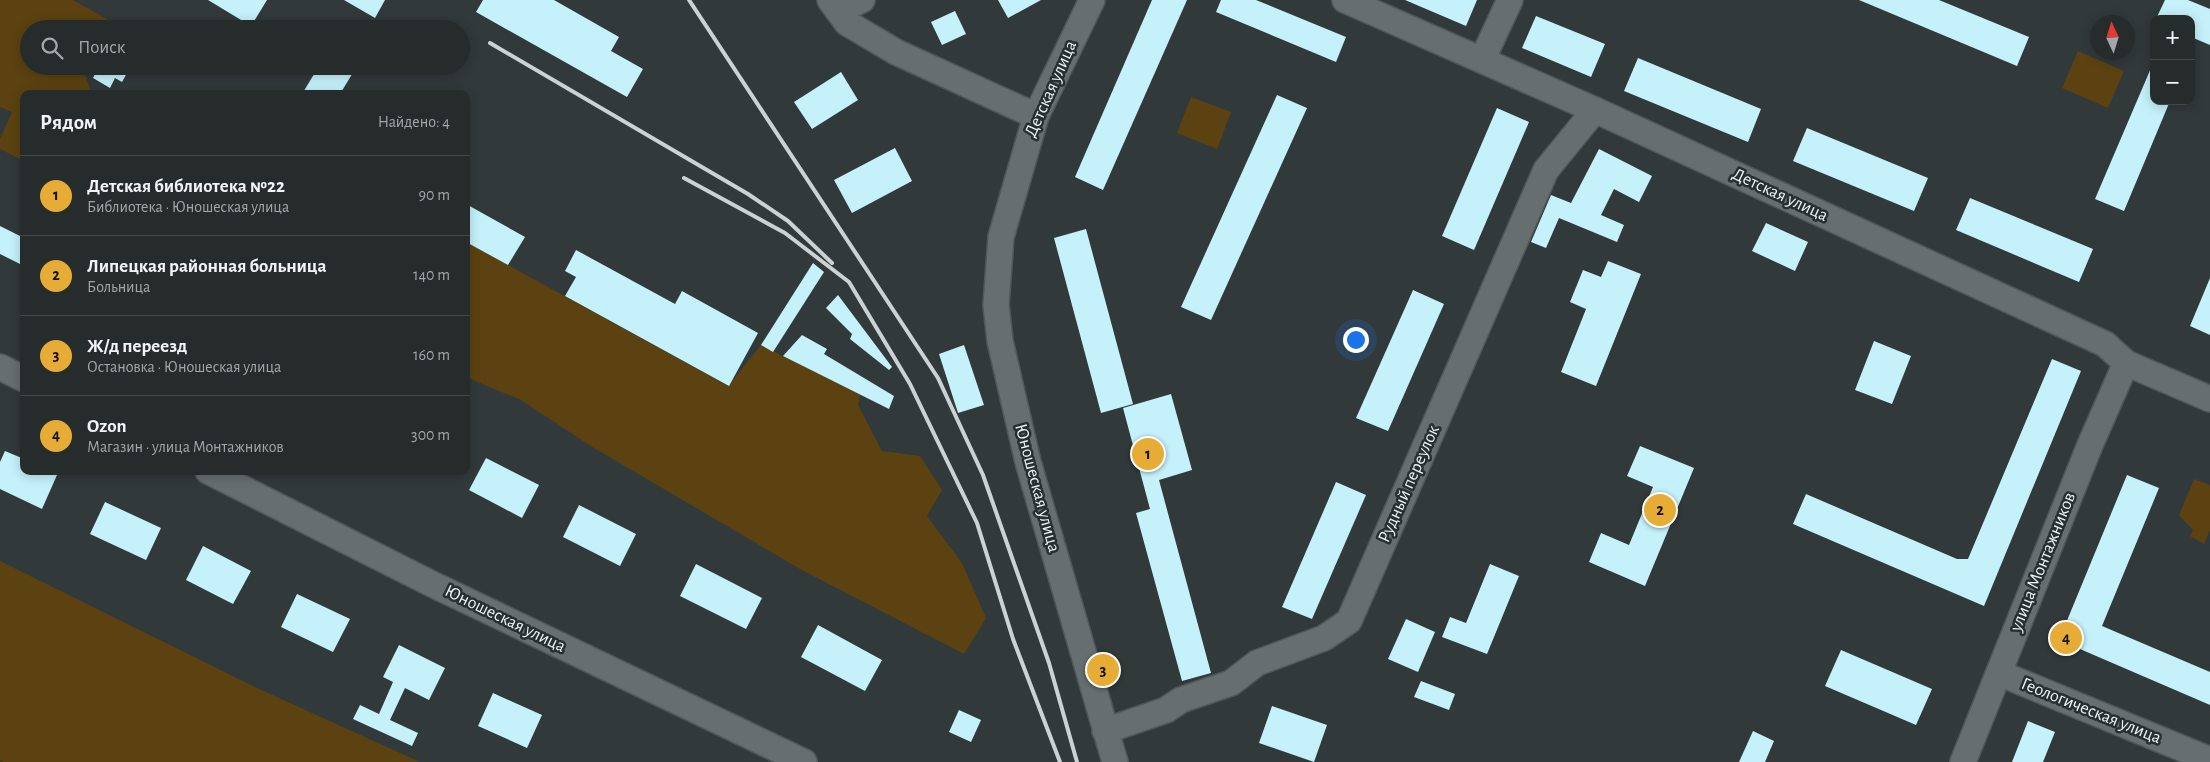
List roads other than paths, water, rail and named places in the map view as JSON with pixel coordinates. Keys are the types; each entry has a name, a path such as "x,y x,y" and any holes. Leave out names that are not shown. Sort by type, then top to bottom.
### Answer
{"street":[{"path":"862,0 834,6 847,23 896,52 1036,116"},
{"name":"Детская улица","path":"1007,209 1036,116 1092,0"},
{"name":"Детская улица","path":"1345,0 1595,110 2104,344 2126,363 2210,400"},
{"path":"1482,60 1510,0"},
{"name":"Рудный переулок","path":"1105,731 1166,710 1180,700 1231,684 1257,663 1324,638 1349,621 1546,170 1595,110"},
{"name":"Юношеская улица","path":"1007,209 997,269 996,305 1000,341 1028,462 1115,762"},
{"name":"улица Монтажников","path":"1963,762 2090,445 2126,363"},
{"path":"0,367 20,377"},
{"name":"Юношеская улица","path":"216,475 434,584 804,762"},
{"name":"Геологическая улица","path":"1999,673 2210,760"}],"railway":[{"path":"689,0 938,378 983,475 1049,663 1077,762"},
{"path":"490,43 748,194 788,221 832,263"},
{"path":"684,178 785,233 849,282 910,384 977,523 1013,639 1060,762"}],"place":[{"name":"Детская библиотека №22","path":"1148,454"},
{"name":"Липецкая районная больница","path":"1660,510"},
{"name":"Ozon","path":"2066,638"},
{"name":"Ж/д переезд","path":"1103,670"}]}
